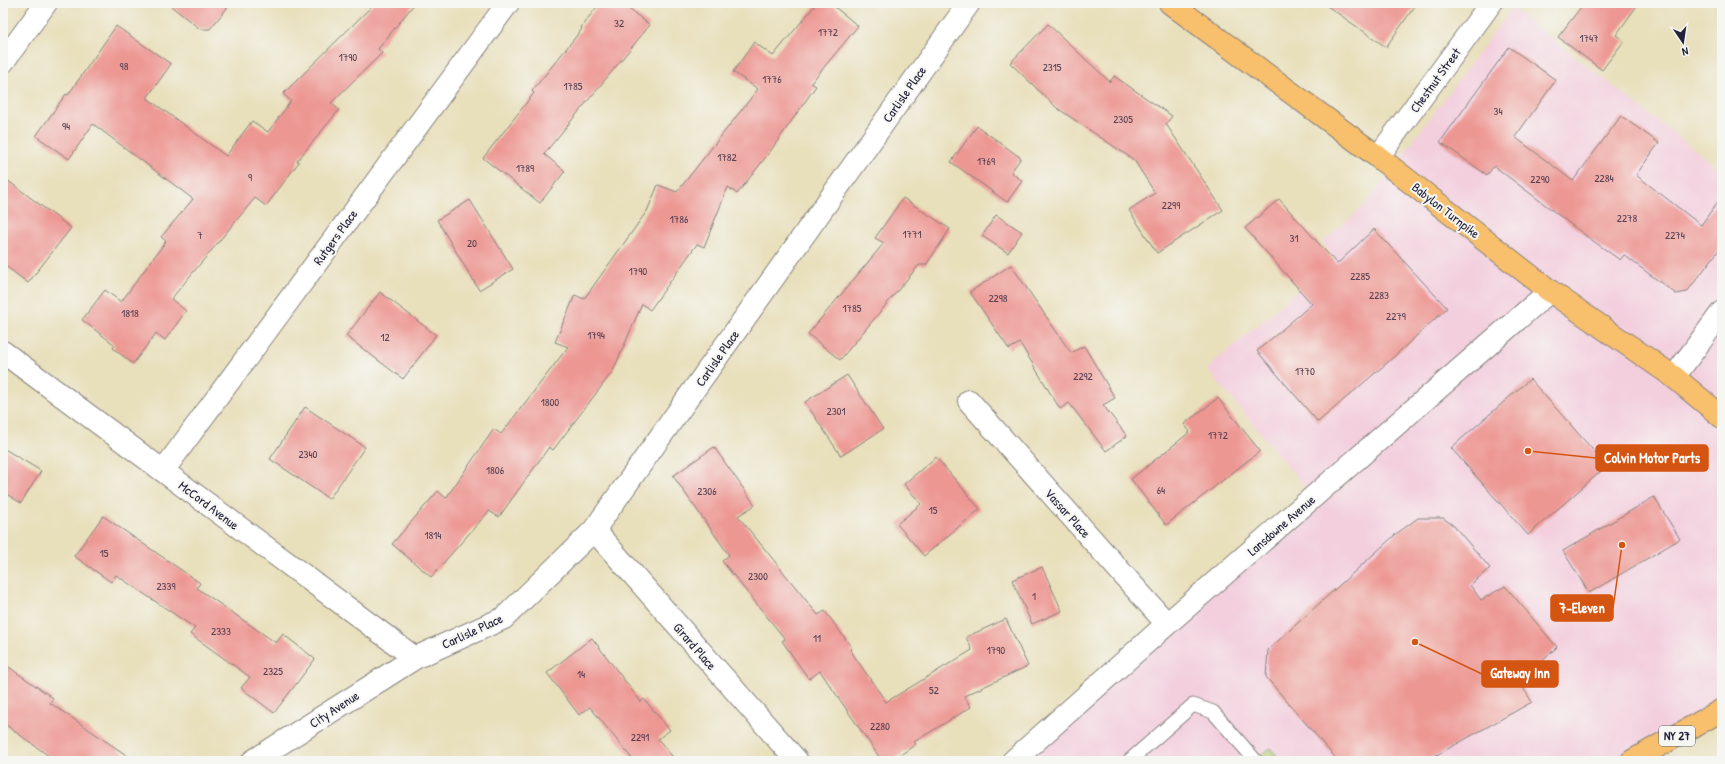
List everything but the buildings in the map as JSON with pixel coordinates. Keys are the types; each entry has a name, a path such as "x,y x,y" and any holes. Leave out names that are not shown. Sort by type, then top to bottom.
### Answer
{"main road":[{"name":"Babylon Turnpike","path":"1170,3 1378,157 1550,291 1674,377 1722,417"},
{"name":"NY 27","path":"1632,761 1722,710"}],"street":[{"path":"3,62 46,3"},
{"name":"Rutgers Place","path":"163,471 508,3"},
{"name":"Carlisle Place","path":"415,658 504,618 594,530 969,3"},
{"name":"Chestnut Street","path":"1378,157 1491,3"},
{"name":"Lansdowne Avenue","path":"1013,761 1167,624 1550,291"},
{"path":"1674,377 1722,312"},
{"name":"McCord Avenue","path":"3,352 415,658"},
{"name":"Vassar Place","path":"969,401 1167,624"},
{"name":"Girard Place","path":"594,530 797,761"},
{"name":"City Avenue","path":"253,761 415,658"}],"lane":[{"path":"1129,761 1193,705 1213,712 1256,761"}],"shaded area":[{"path":"1512,8 1722,171 1722,702 1619,761 1006,761 1311,494 1207,369 1334,259 1323,242 1367,203"}],"green space":[{"path":"1270,748 1282,761 1254,761"}],"place":[{"name":"Colvin Motor Parts","path":"1528,451"},
{"name":"7-Eleven","path":"1622,545"},
{"name":"Gateway Inn","path":"1415,642"}]}
